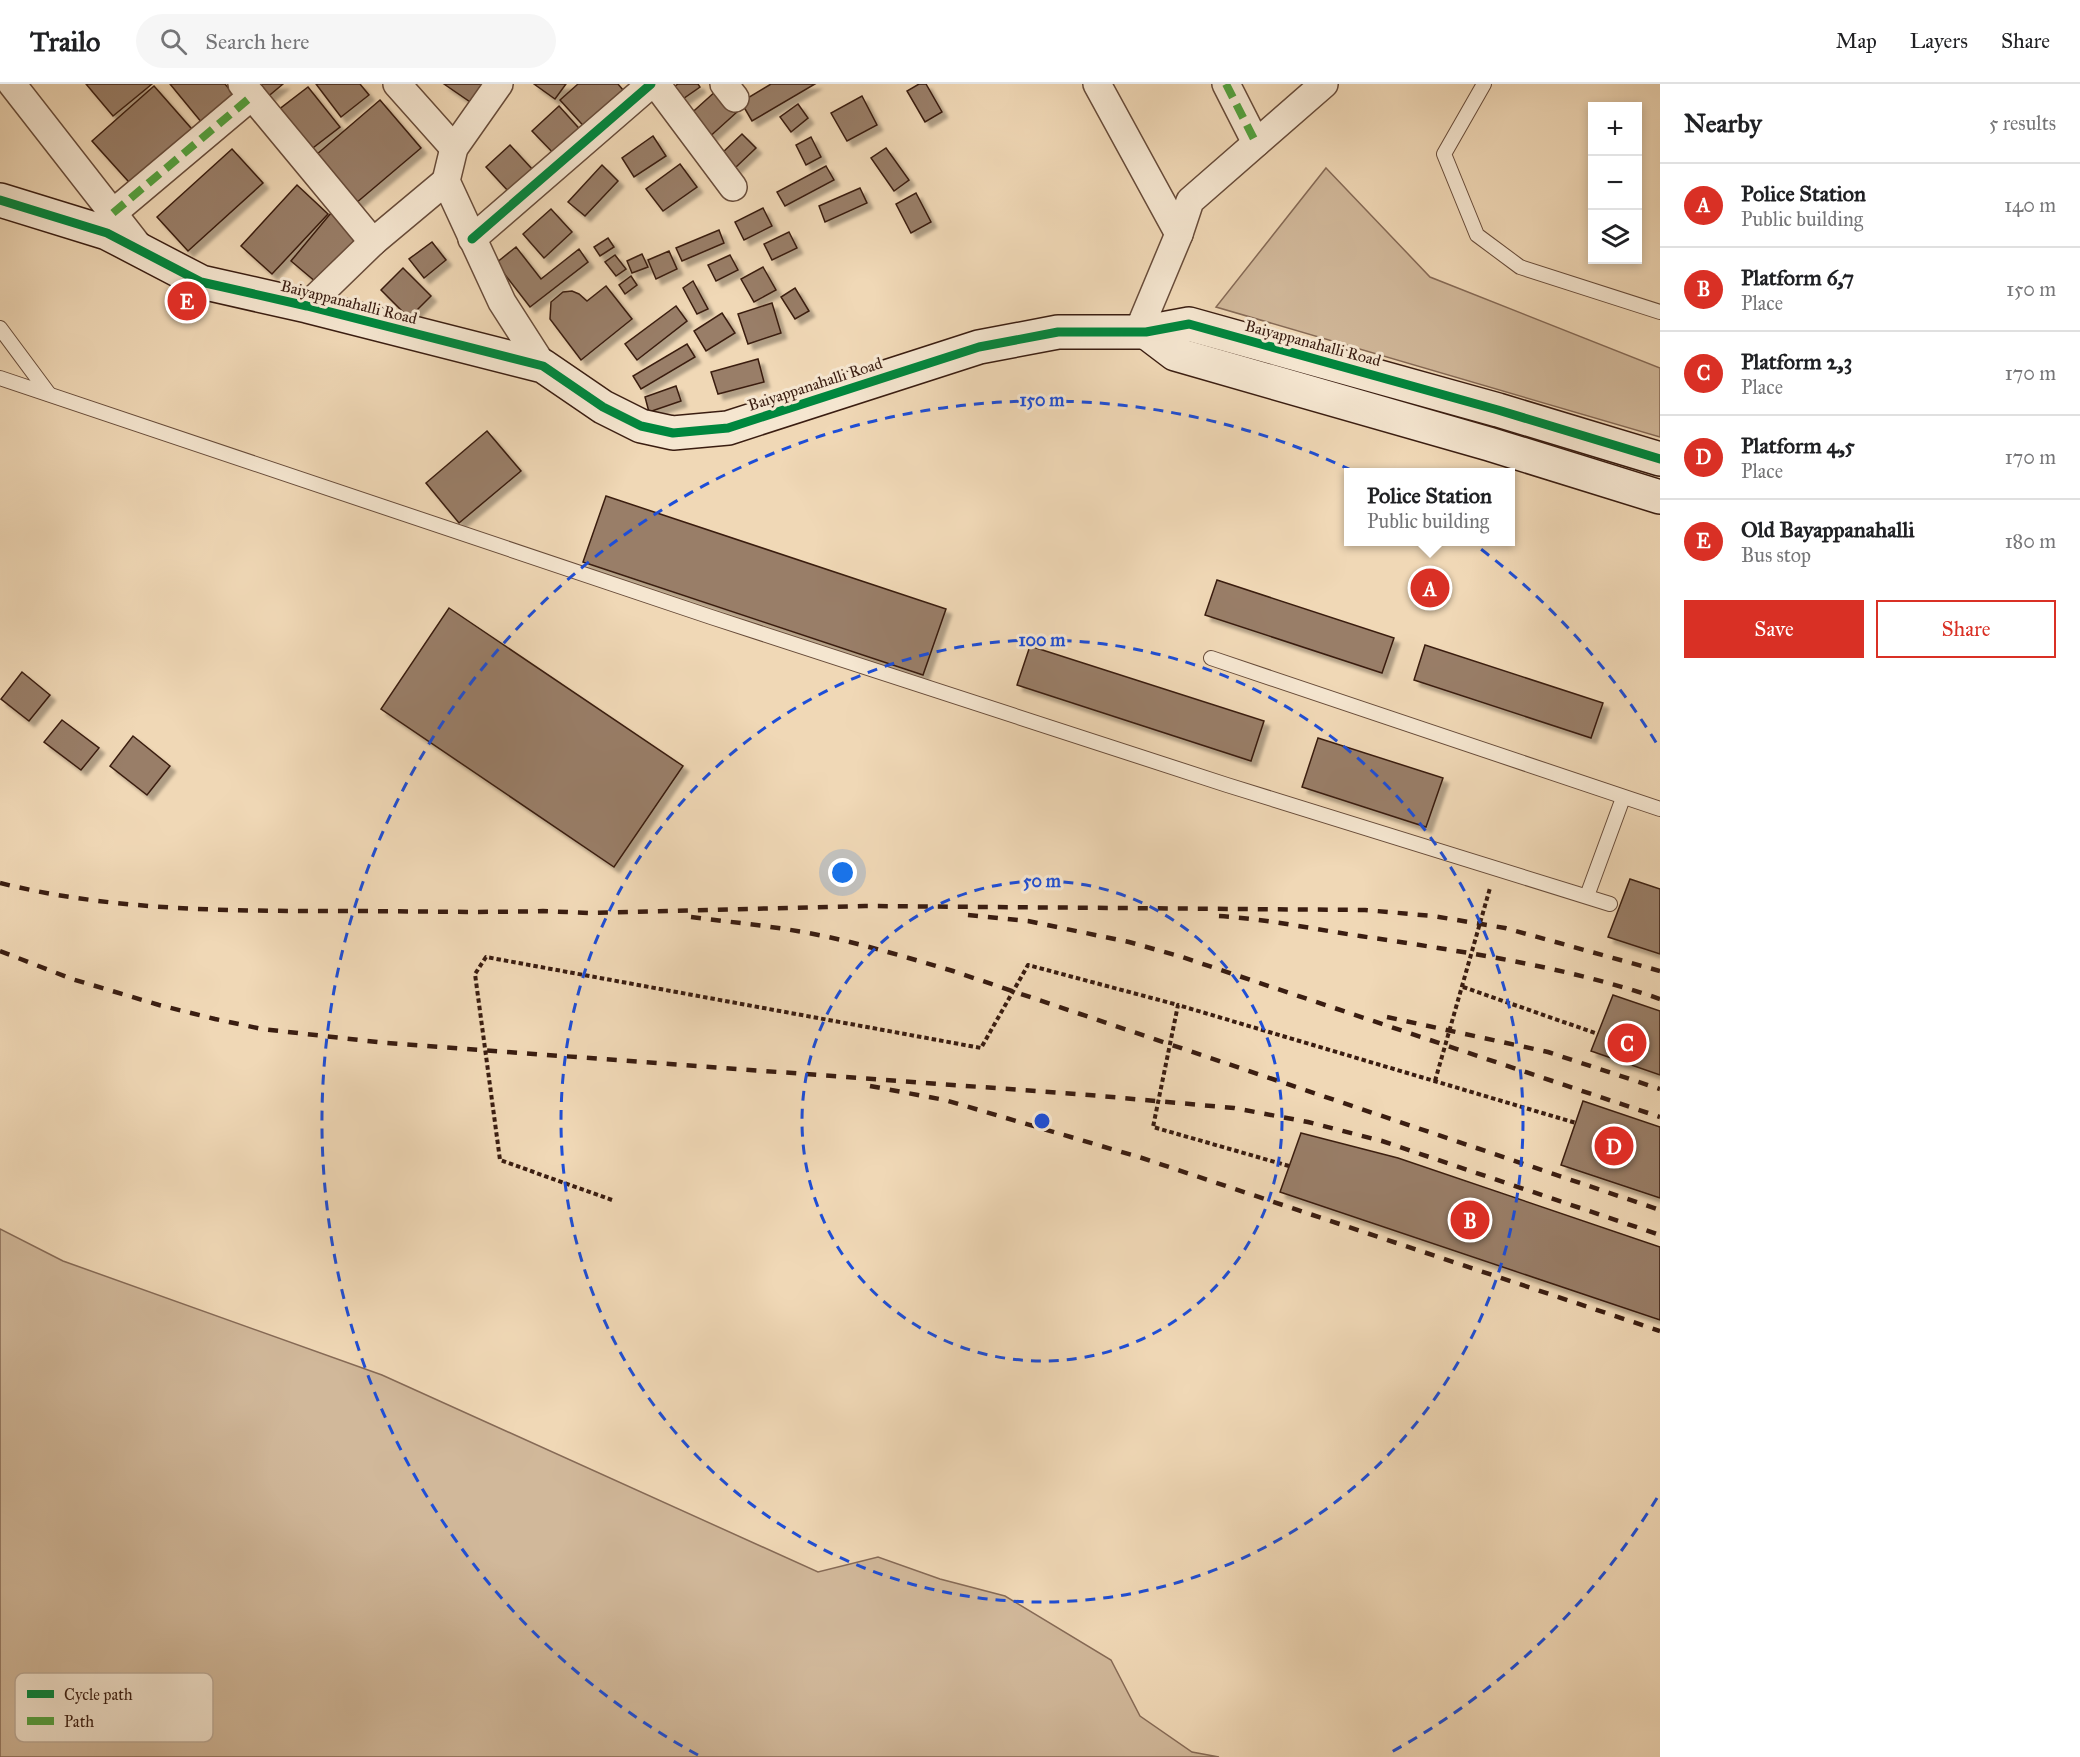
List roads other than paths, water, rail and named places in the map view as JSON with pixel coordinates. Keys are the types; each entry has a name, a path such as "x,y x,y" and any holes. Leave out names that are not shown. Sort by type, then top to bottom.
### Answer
{"street":[{"path":"397,84 454,148"},
{"path":"499,84 454,148 446,181 502,302 543,366"},
{"path":"472,239 651,84"},
{"path":"656,84 733,187"},
{"path":"1097,84 1179,234"},
{"path":"1226,84 1256,144"},
{"path":"1324,84 1297,94 1256,144 1190,201 1142,332 1175,354 1489,444 1660,497"},
{"path":"19,86 145,254"},
{"path":"113,213 247,90 373,242"},
{"path":"307,306 373,242 446,181"},
{"name":"Baiyappanahalli Road","path":"1,202 107,233 201,282 307,306 543,366 603,407 642,426 673,433 728,428 980,347 1058,332 1142,332 1189,324 1498,410 1660,459"}],"lane":[{"path":"1484,84 1444,153 1477,235 1520,267 1660,312"},
{"path":"0,328 49,394"},
{"path":"0,378 723,621 1204,778 1610,904"},
{"path":"1211,658 1660,809"},
{"path":"1587,896 1623,798"}],"railway":[{"path":"0,883 42,892 128,904 257,911 589,913 865,906 1365,910 1433,916 1505,928 1660,971"},
{"path":"968,915 1028,921 1129,942 1182,957 1660,1117"},
{"path":"1219,916 1272,922 1512,961 1587,977 1660,999"},
{"path":"691,917 828,937 953,971 1660,1210"},
{"path":"0,951 72,979 159,1005 262,1029 386,1043 1089,1095 1234,1108 1308,1122 1382,1141 1660,1235"},
{"path":"1387,1017 1548,1052 1660,1089"},
{"path":"870,1086 945,1100 1142,1158 1660,1331"}],"place":[{"name":"Old Bayappanahalli","path":"187,301"},
{"name":"Police Station","path":"1430,588"},
{"name":"Platform 2,3","path":"1627,1043"},
{"name":"Platform 4,5","path":"1614,1146"},
{"name":"Platform 6,7","path":"1470,1220"}]}
